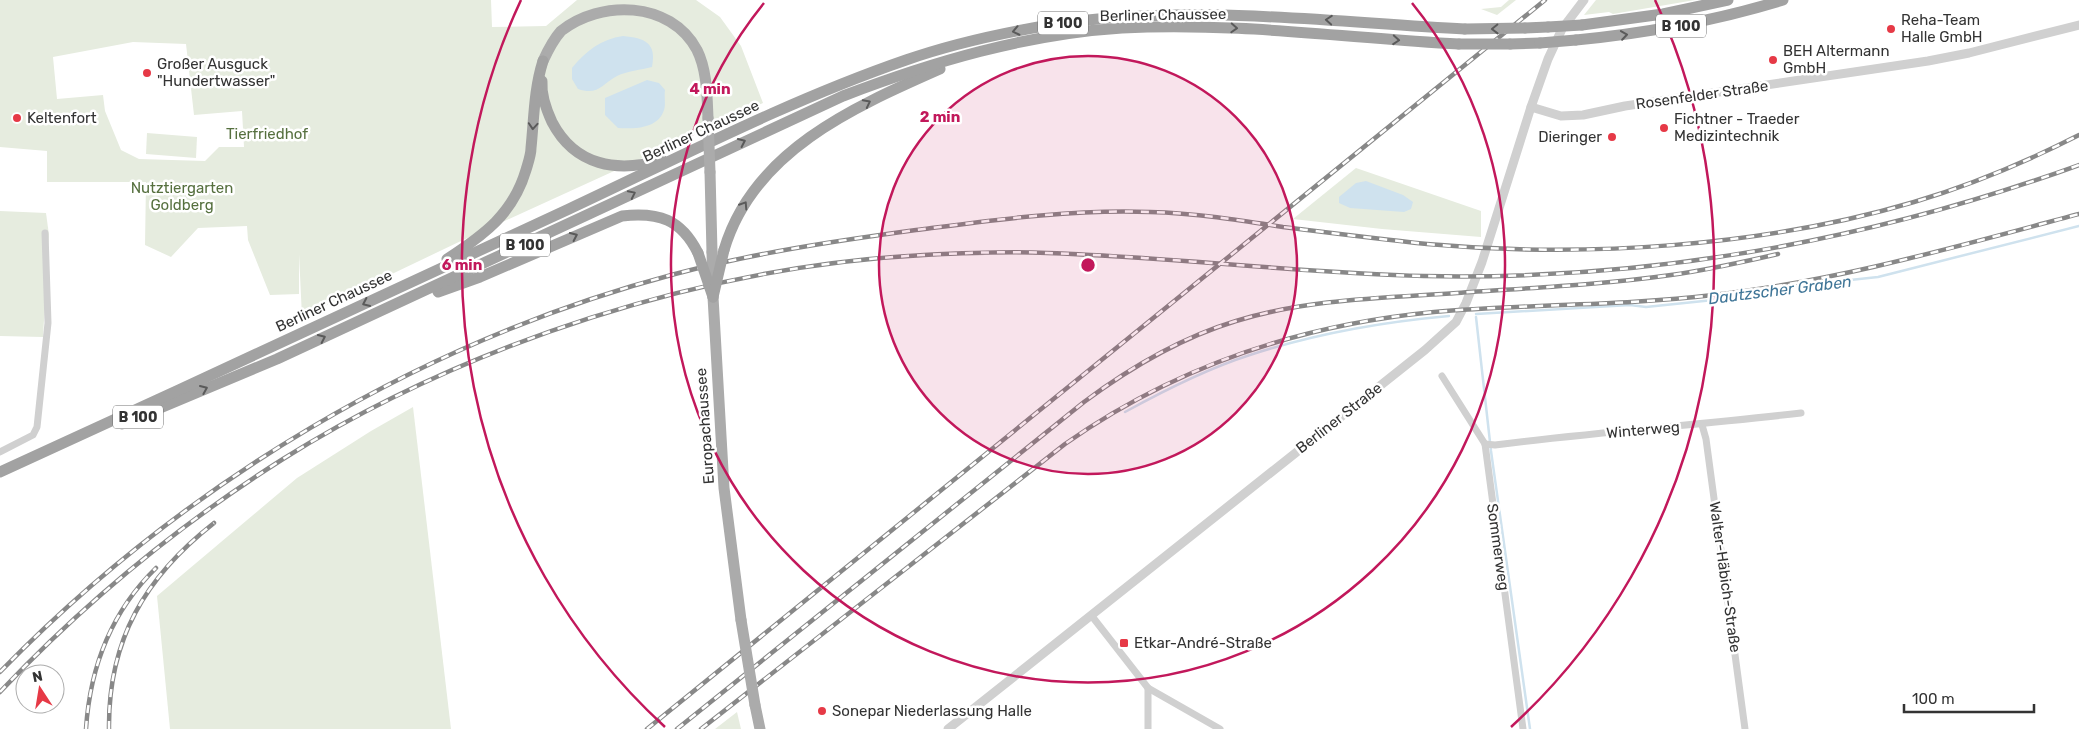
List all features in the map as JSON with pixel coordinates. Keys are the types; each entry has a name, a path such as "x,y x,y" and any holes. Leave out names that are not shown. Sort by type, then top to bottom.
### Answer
{"highway":[{"name":"Berliner Chaussee","path":"0,472 692,151 822,92 909,58 988,37 1050,25 1118,16 1181,14 1262,16 1465,29 1548,28 1663,14 1728,0"},
{"name":"Berliner Chaussee","path":"0,480 151,411 278,359 843,96 913,70 976,53 1051,37 1120,28 1150,27 1244,29 1459,44 1540,43 1616,36 1697,23 1783,0"},
{"path":"713,297 729,232 740,210 761,180 807,139 844,114 888,92 976,53"},
{"path":"543,61 542,84 545,108 558,132 574,151 593,161 611,166 632,167 692,151"},
{"path":"410,283 486,232 508,210 522,183 531,150 538,80 543,61"},
{"path":"398,303 480,277 622,216 642,214 659,216 676,225 691,239 713,297"}],"main road":[{"name":"Europachaussee","path":"543,61 550,46 561,31 576,18 595,8 614,4 636,4 655,10 672,19 697,50 707,90 713,297 724,488 741,620 760,729"}],"street":[{"name":"Berliner Straße","path":"948,729 1425,350 1456,322 1466,303 1482,262 1530,107 1557,39 1567,21 1584,0"},
{"name":"Rosenfelder Straße","path":"1530,107 1556,116 1583,115 1625,106 1928,61 1994,47 2079,25"},
{"path":"0,452 33,435 37,427 48,323 45,233"},
{"name":"Sommerweg","path":"1442,376 1489,445 1523,729"},
{"name":"Winterweg","path":"1489,445 1566,436 1702,425 1801,413"},
{"name":"Walter-Häbich-Straße","path":"1702,425 1706,439 1745,729"},
{"path":"1091,615 1148,688 1220,729"},
{"path":"1148,688 1148,729"}],"green space":[{"path":"0,0 491,0 492,27 546,26 577,0 696,0 720,17 741,46 763,103 463,240 302,317 299,254 299,294 270,295 248,240 247,226 198,228 171,257 145,245 146,182 47,182 47,151 0,147","holes":["133,42 186,44 194,115 242,111 244,147 219,147 205,161 139,159 121,150 105,111 103,95 57,99 53,57"]},
{"path":"1509,0 1516,0 1497,15 1481,9 1501,7"},
{"path":"1596,0 1695,0 1613,14 1609,12 1584,15"},
{"path":"147,133 197,137 196,158 146,154"},
{"path":"1356,168 1481,211 1481,237 1293,219"},
{"path":"0,211 46,213 49,235 43,337 0,336"},
{"path":"413,407 451,729 170,729 157,596 297,478"},
{"path":"737,712 741,729 715,729"}],"water":[{"path":"623,36 638,38 648,43 653,52 652,67 621,74 595,90 585,91 578,89 572,79 572,68 594,47 608,40"},
{"path":"647,80 659,83 665,90 665,108 661,116 657,121 645,126 618,128 605,115 605,98"},
{"path":"1366,181 1403,195 1413,202 1411,209 1404,212 1350,208 1339,203 1339,197 1356,183"}],"waterway":[{"name":"Dautzscher Graben","path":"1476,314 1630,305 1646,307 1723,299 1813,284 1878,277 2079,226"},
{"path":"1125,412 1202,373 1274,348 1348,330 1449,316"},
{"path":"1476,317 1491,451 1530,729"}],"railway":[{"path":"647,729 1545,0"},
{"path":"0,672 71,604 147,540 227,481 311,428 398,380 488,338 581,303 675,274 795,248 855,239 1004,219 1092,212 1150,212 1217,217 1391,240 1487,248 1548,250 1610,249 1735,239 1796,230 1914,202 1998,172 2079,135"},
{"path":"0,692 65,627 134,566 207,510 283,459 355,417 431,380 510,346 591,318 674,294 758,275 841,262 924,255 986,253 1032,252 1094,255 1330,272 1424,276 1508,276 1591,271 1674,263 1757,251 1839,235 1920,215 2000,192 2079,165"},
{"path":"701,729 1065,444 1107,416 1150,392 1195,371 1240,354 1287,339 1335,327 1384,318 1469,309 1678,299 1760,289 1852,272 2079,214"},
{"path":"677,729 1084,402 1138,365 1195,336 1236,321 1290,308 1318,304 1373,298 1618,281 1698,271 1778,254"},
{"path":"109,729 110,697 115,667 135,613 150,588 168,565 214,523"},
{"path":"86,729 92,684 106,642 115,622 127,603 156,568"}],"place":[{"name":"Reha-Team Halle GmbH","path":"1891,29"},
{"name":"BEH Altermann GmbH","path":"1773,60"},
{"name":"Großer Ausguck \"Hundertwasser\"","path":"147,73"},
{"name":"Keltenfort","path":"17,118"},
{"name":"Fichtner - Traeder Medizintechnik","path":"1664,128"},
{"name":"Dieringer","path":"1612,137"},
{"name":"Etkar-André-Straße","path":"1124,643"},
{"name":"Sonepar Niederlassung Halle","path":"822,711"}],"park label":[{"name":"Tierfriedhof","path":"267,134"},
{"name":"Nutztiergarten Goldberg","path":"182,196"}]}
